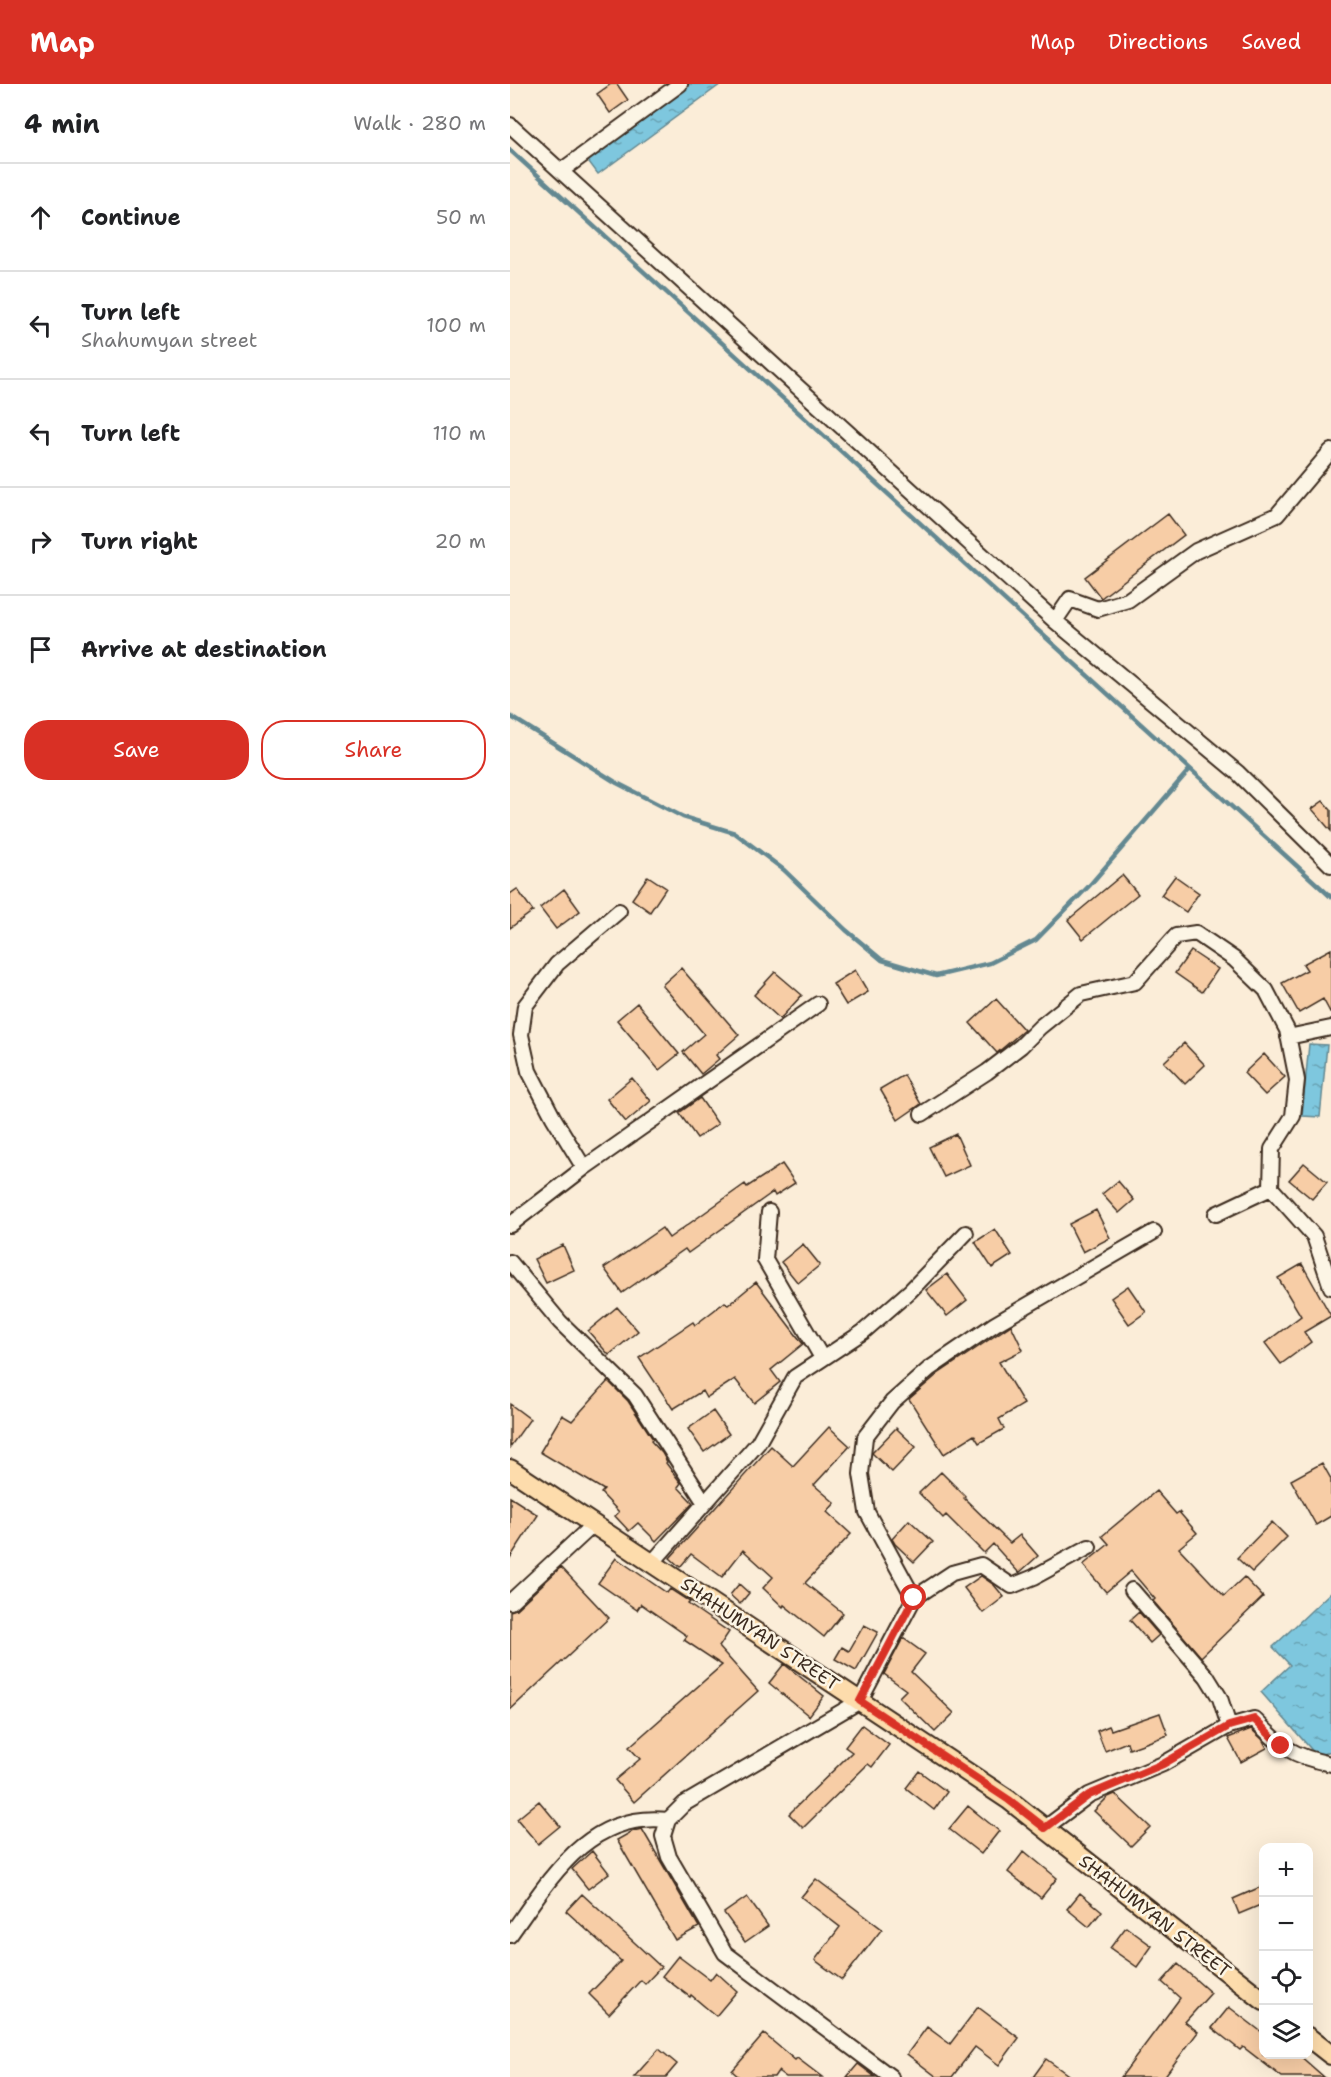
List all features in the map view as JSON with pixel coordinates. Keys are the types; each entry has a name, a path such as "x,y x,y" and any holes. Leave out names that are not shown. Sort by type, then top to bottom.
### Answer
{"main road":[{"name":"SHAHUMYAN STREET","path":"510,1469 1009,1800 1259,1998"},
{"path":"1313,2041 1331,2055"}],"street":[{"path":"561,171 680,84"},
{"path":"510,125 1055,621 1238,773 1331,865"},
{"path":"1055,621 1070,599 1098,609 1128,600 1196,551 1277,514 1331,451"},
{"path":"584,1168 553,1117 529,1071 521,1035 525,1006 557,964 619,911"},
{"path":"922,1114 1012,1053 1081,994 1135,982 1176,936 1196,933 1234,958 1266,990 1287,1030 1297,1080 1293,1116 1272,1149 1271,1188 1314,1236 1331,1287"},
{"path":"510,1225 584,1168 818,1004"},
{"path":"1288,1037 1331,1028"},
{"path":"1216,1214 1271,1188"},
{"path":"769,1212 765,1260 822,1358"},
{"path":"652,1563 758,1443 795,1377 863,1332 910,1291 966,1233"},
{"path":"914,1598 867,1512 861,1474 865,1437 892,1402 939,1363 994,1324 1154,1233"},
{"path":"510,1262 560,1323 635,1395 705,1503"},
{"path":"510,1602 594,1524"},
{"path":"891,2077 725,1953 669,1857 663,1836 668,1820 684,1804 860,1701 914,1598 952,1573 981,1564 1012,1586 1034,1577 1089,1547"},
{"path":"1132,1590 1207,1677 1220,1698 1229,1726"},
{"path":"1045,1828 1089,1795 1163,1764 1229,1726 1254,1719 1281,1746 1306,1759 1331,1764"},
{"path":"510,1935 560,1866 580,1848 616,1824 648,1817 668,1820"}],"water":[{"path":"688,84 721,84 598,174 586,158"},
{"path":"1309,1044 1327,1045 1320,1117 1302,1116"},
{"path":"1331,1592 1331,1751 1317,1756 1261,1692 1290,1665 1273,1647"}],"building":[{"path":"611,84 617,84 628,100 610,113 597,94"},
{"path":"1168,514 1184,535 1101,598 1085,577"},
{"path":"1323,801 1331,810 1331,831 1312,809"},
{"path":"1122,875 1138,894 1083,939 1068,920"},
{"path":"648,876 666,888 650,912 632,899"},
{"path":"1175,876 1199,893 1186,912 1161,895"},
{"path":"517,889 533,911 510,928 510,894"},
{"path":"564,889 580,911 556,929 540,908"},
{"path":"1331,949 1331,1014 1323,999 1299,1013 1282,983 1307,970 1303,964"},
{"path":"1191,951 1218,969 1202,992 1175,973"},
{"path":"681,968 739,1035 716,1055 719,1059 701,1074 683,1052 704,1034 662,985"},
{"path":"855,970 868,992 846,1005 833,984"},
{"path":"775,972 802,995 780,1019 754,995"},
{"path":"996,999 1024,1030 997,1053 970,1023"},
{"path":"637,1003 679,1054 659,1070 617,1020"},
{"path":"1184,1043 1205,1065 1185,1084 1164,1062"},
{"path":"1264,1054 1285,1077 1265,1095 1244,1073"},
{"path":"904,1075 921,1104 898,1120 880,1089"},
{"path":"632,1078 651,1101 626,1122 607,1099"},
{"path":"700,1098 718,1124 697,1138 679,1113"},
{"path":"956,1134 970,1165 944,1177 929,1147"},
{"path":"1304,1163 1327,1182 1312,1199 1289,1180"},
{"path":"782,1164 795,1183 775,1196 773,1192 688,1253 685,1249 622,1293 604,1268 662,1228 669,1238 745,1184 747,1187"},
{"path":"1118,1181 1134,1200 1119,1213 1102,1194"},
{"path":"1096,1210 1110,1238 1083,1252 1069,1224"},
{"path":"995,1229 1012,1255 992,1268 975,1242"},
{"path":"803,1244 820,1265 798,1283 781,1262"},
{"path":"563,1245 574,1270 546,1283 534,1259"},
{"path":"1302,1264 1331,1316 1304,1332 1311,1342 1281,1364 1265,1343 1301,1316 1278,1278"},
{"path":"947,1274 967,1300 947,1316 926,1290"},
{"path":"756,1282 803,1344 771,1370 780,1382 754,1403 735,1379 706,1398 702,1391 673,1409 639,1358 693,1322 695,1325 725,1302 728,1305"},
{"path":"1128,1286 1146,1312 1129,1324 1111,1298"},
{"path":"617,1307 638,1331 609,1355 588,1331"},
{"path":"1011,1325 1023,1350 999,1362 1024,1404 999,1419 1004,1429 979,1443 974,1435 944,1454 909,1399 938,1374"},
{"path":"608,1381 628,1401 653,1439 651,1441 662,1453 666,1463 681,1483 678,1487 693,1503 656,1541 638,1523 629,1531 615,1516 619,1512 601,1493 604,1490 540,1452 562,1415 572,1421"},
{"path":"510,1404 530,1419 510,1447"},
{"path":"713,1411 729,1434 704,1452 688,1429"},
{"path":"829,1427 850,1446 814,1485 835,1503 827,1512 851,1534 805,1583 843,1613 824,1637 784,1605 783,1607 763,1588 773,1577 743,1550 722,1577 691,1554 680,1567 670,1558 771,1446 793,1466"},
{"path":"896,1428 916,1447 892,1472 872,1453"},
{"path":"1322,1463 1331,1479 1331,1516 1316,1525 1291,1480"},
{"path":"941,1472 1010,1543 1020,1535 1038,1556 1019,1573 993,1544 984,1553 946,1515 943,1518 919,1493"},
{"path":"1156,1491 1197,1533 1179,1548 1224,1596 1244,1577 1263,1597 1201,1657 1153,1601 1155,1599 1131,1571 1106,1592 1083,1565 1109,1544 1102,1536"},
{"path":"510,1497 538,1515 510,1558"},
{"path":"909,1520 933,1542 914,1562 892,1539"},
{"path":"1272,1522 1287,1537 1252,1572 1237,1558"},
{"path":"616,1558 667,1593 670,1589 690,1602 688,1604 729,1632 719,1647 758,1691 634,1802 615,1780 640,1759 629,1747 722,1665 684,1640 687,1636 641,1604 637,1610 598,1583"},
{"path":"561,1567 609,1618 510,1710 510,1611 516,1609"},
{"path":"981,1576 994,1585 1004,1597 983,1613 964,1588"},
{"path":"739,1584 749,1593 740,1604 730,1595"},
{"path":"1139,1612 1159,1635 1150,1643 1130,1620"},
{"path":"864,1625 878,1632 856,1671 835,1659 842,1647 849,1651"},
{"path":"903,1638 925,1654 911,1672 954,1713 935,1732 899,1697 906,1690 884,1674"},
{"path":"784,1664 824,1696 809,1716 769,1683"},
{"path":"1160,1713 1168,1735 1129,1749 1127,1742 1105,1751 1097,1731 1109,1726 1111,1730"},
{"path":"862,1725 889,1745 872,1767 868,1764 803,1828 789,1814 852,1752 845,1747"},
{"path":"1251,1729 1262,1739 1267,1748 1241,1762 1228,1738"},
{"path":"919,1771 947,1792 934,1810 906,1788"},
{"path":"1115,1794 1150,1827 1131,1846 1094,1811 1108,1797"},
{"path":"539,1801 560,1826 538,1844 517,1819"},
{"path":"968,1806 999,1831 981,1854 949,1829"},
{"path":"642,1829 699,1927 675,1940 617,1840"},
{"path":"592,1851 609,1873 588,1889 572,1869"},
{"path":"1024,1851 1057,1878 1041,1898 1008,1872"},
{"path":"816,1879 882,1929 842,1980 815,1960 840,1927 801,1897"},
{"path":"1259,1888 1259,1906 1239,1914 1233,1899"},
{"path":"1080,1893 1102,1911 1089,1927 1067,1909"},
{"path":"582,1894 661,1967 645,1984 641,1980 609,2014 589,1994 621,1961 566,1911"},
{"path":"747,1897 768,1926 745,1942 724,1913"},
{"path":"1126,1927 1152,1946 1137,1967 1110,1948"},
{"path":"678,1956 710,1980 716,1972 737,1991 716,2016 691,1995 690,1997 662,1976"},
{"path":"1178,1964 1211,1993 1185,2022 1198,2032 1164,2077 1121,2077 1180,1998 1162,1982"},
{"path":"978,2007 1019,2038 999,2065 975,2047 952,2077 937,2077 907,2054 927,2027 950,2044"},
{"path":"1229,2007 1259,2030 1259,2059 1304,2059 1324,2077 1282,2077 1243,2047 1240,2050 1212,2028"},
{"path":"764,2034 795,2060 797,2058 822,2077 786,2077 778,2071 774,2077 739,2077 732,2071"},
{"path":"659,2049 677,2064 666,2077 634,2077"},
{"path":"1046,2059 1071,2077 1033,2077"},
{"path":"858,2064 870,2073 875,2077 847,2077"}],"waterway":[{"path":"510,150 1331,897"},
{"path":"510,716 617,783 683,817 735,833 784,870 846,930 882,960 936,976 990,963 1036,940 1089,886 1190,769"}],"route":[{"path":"914,1598 860,1701 1009,1800 1045,1828 1089,1795 1163,1764 1229,1726 1254,1719 1281,1746"}]}
